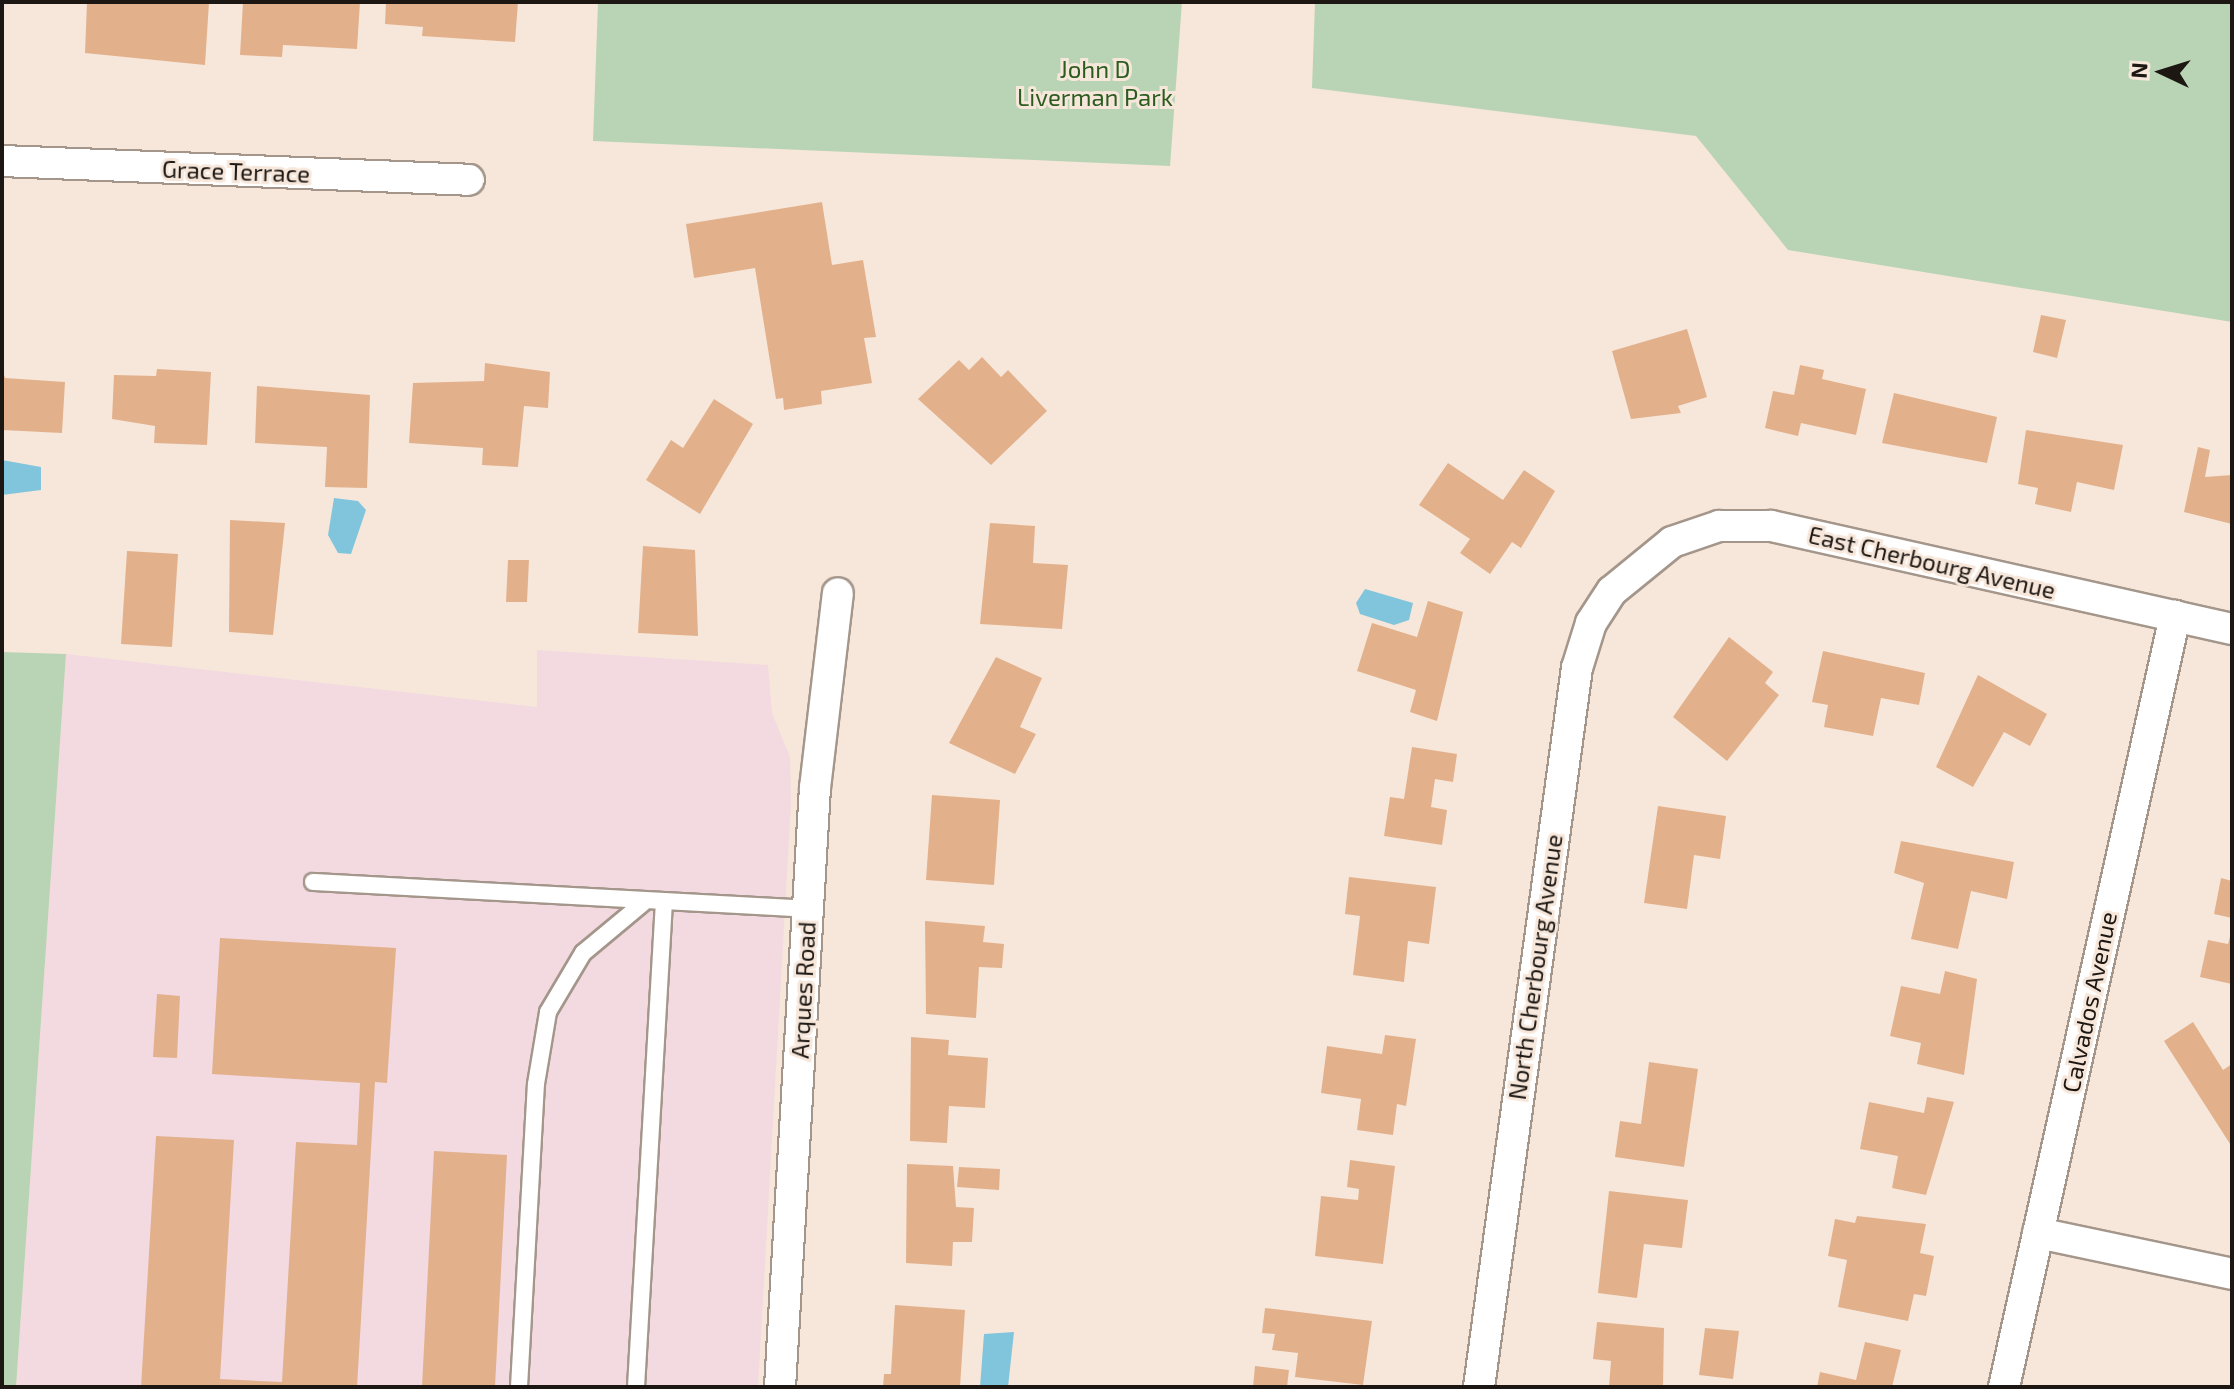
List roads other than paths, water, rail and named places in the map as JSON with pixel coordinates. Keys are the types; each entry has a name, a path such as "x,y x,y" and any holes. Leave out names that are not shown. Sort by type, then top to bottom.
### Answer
{"street":[{"name":"Grace Terrace","path":"2,161 469,180"},
{"name":"East Cherbourg Avenue","path":"1638,565 1672,542 1719,526 1771,526 2232,629"},
{"name":"North Cherbourg Avenue","path":"1479,1387 1577,668 1591,623 1638,565"},
{"name":"Arques Road","path":"780,1387 808,909 838,593"},
{"name":"Calvados Avenue","path":"2004,1387 2175,616"},
{"path":"2038,1233 2232,1274"}],"lane":[{"path":"313,882 643,903 808,909"},
{"path":"519,1387 536,1084 548,1012 583,953 643,903"},
{"path":"636,1387 664,904"}],"water":[{"path":"2,460 41,467 41,490 2,495"},
{"path":"334,498 358,501 366,510 351,554 338,553 328,535"},
{"path":"1365,589 1413,603 1409,620 1394,625 1360,614 1356,603"},
{"path":"1014,1332 1008,1387 980,1387 984,1334"}],"park label":[{"name":"John D Liverman Park","path":"1095,83"}]}
